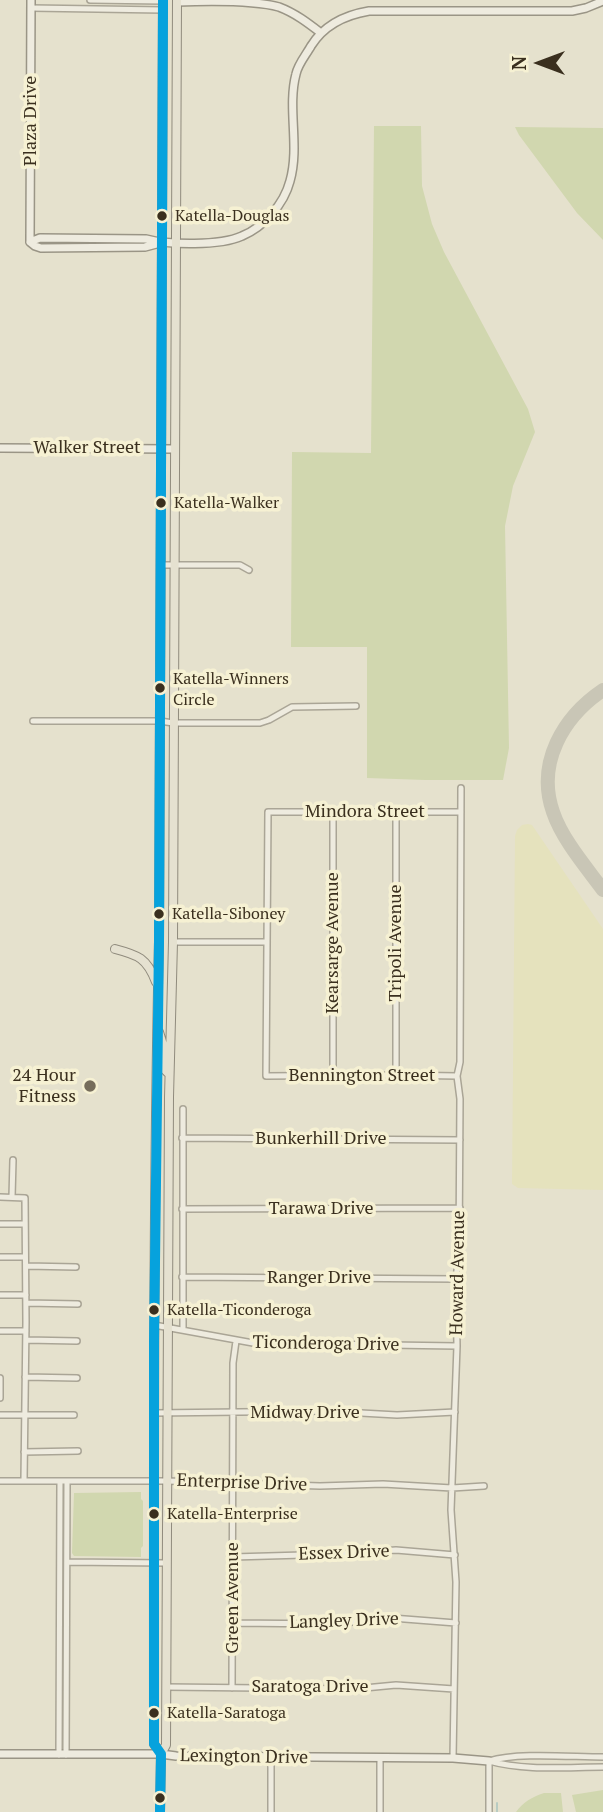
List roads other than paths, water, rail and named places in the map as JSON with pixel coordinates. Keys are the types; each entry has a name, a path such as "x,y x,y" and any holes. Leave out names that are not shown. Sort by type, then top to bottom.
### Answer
{"main road":[{"path":"160,1812 161,1754 166,1745 169,1074 173,942 176,1"},
{"path":"161,1754 154,1744 154,1413 163,4 169,3 177,16"},
{"path":"115,949 142,959 149,966 158,986"},
{"path":"157,1026 163,1045 162,1067 169,1074"}],"street":[{"path":"90,0 163,4"},
{"path":"176,1 268,3 300,17 321,33"},
{"path":"162,243 221,241 241,237 269,217 285,195 293,166 296,72 321,33 347,16 369,11 572,11 603,1"},
{"path":"31,4 163,4"},
{"name":"Plaza Drive","path":"31,4 30,242 40,238 146,239 162,243"},
{"name":"Walker Street","path":"0,448 175,449"},
{"path":"160,565 240,565 249,570"},
{"path":"33,721 160,720 173,723 260,723 292,707 356,706"},
{"name":"Howard Avenue","path":"453,1758 456,1623 452,1488 460,1208 460,1099 457,1076 460,1048 461,788"},
{"name":"Mindora Street","path":"267,942 268,812 461,812"},
{"name":"Kearsarge Avenue","path":"332,1075 333,812"},
{"name":"Tripoli Avenue","path":"396,812 396,1075"},
{"path":"173,942 267,942"},
{"name":"Bennington Street","path":"267,942 266,1076 457,1076"},
{"path":"183,1109 183,1329"},
{"name":"Bunkerhill Drive","path":"182,1138 460,1140"},
{"path":"12,1198 13,1160"},
{"path":"0,1198 25,1198 24,1480"},
{"name":"Tarawa Drive","path":"182,1209 460,1208"},
{"path":"0,1224 25,1224"},
{"path":"0,1257 25,1257"},
{"path":"26,1266 76,1267"},
{"name":"Ranger Drive","path":"182,1277 456,1279"},
{"path":"0,1295 26,1295"},
{"path":"26,1303 78,1304"},
{"name":"Ticonderoga Drive","path":"155,1325 253,1343 457,1346"},
{"path":"0,1331 26,1331"},
{"path":"26,1340 77,1341"},
{"name":"Green Avenue","path":"232,1688 233,1363 236,1341"},
{"path":"25,1377 77,1378"},
{"path":"0,1378 0,1398"},
{"name":"Midway Drive","path":"154,1413 325,1411 397,1415 455,1412"},
{"path":"0,1415 74,1415"},
{"path":"24,1452 78,1451"},
{"name":"Enterprise Drive","path":"0,1481 167,1481 320,1486 383,1484 452,1488 484,1486"},
{"path":"60,1482 63,1562 62,1755"},
{"path":"63,1562 67,1482"},
{"name":"Essex Drive","path":"233,1556 396,1550 455,1555"},
{"path":"63,1562 166,1563"},
{"name":"Langley Drive","path":"233,1623 333,1624 392,1618 456,1623"},
{"name":"Saratoga Drive","path":"166,1687 354,1689 396,1685 454,1689"},
{"name":"Lexington Drive","path":"0,1754 453,1758 526,1767 603,1767"},
{"name":"Lexington Drive","path":"488,1761 525,1756 603,1757"},
{"path":"271,1758 271,1812"},
{"path":"380,1759 380,1812"},
{"path":"488,1761 489,1812"}],"waterway":[{"path":"497,1803 497,1812"}],"place":[{"name":"Katella-Douglas","path":"162,216"},
{"name":"Katella-Walker","path":"161,503"},
{"name":"Katella-Winners Circle","path":"160,688"},
{"name":"Katella-Siboney","path":"159,914"},
{"name":"24 Hour Fitness","path":"90,1086"},
{"name":"Katella-Ticonderoga","path":"154,1310"},
{"name":"Katella-Enterprise","path":"154,1514"},
{"name":"Katella-Saratoga","path":"154,1713"}]}
